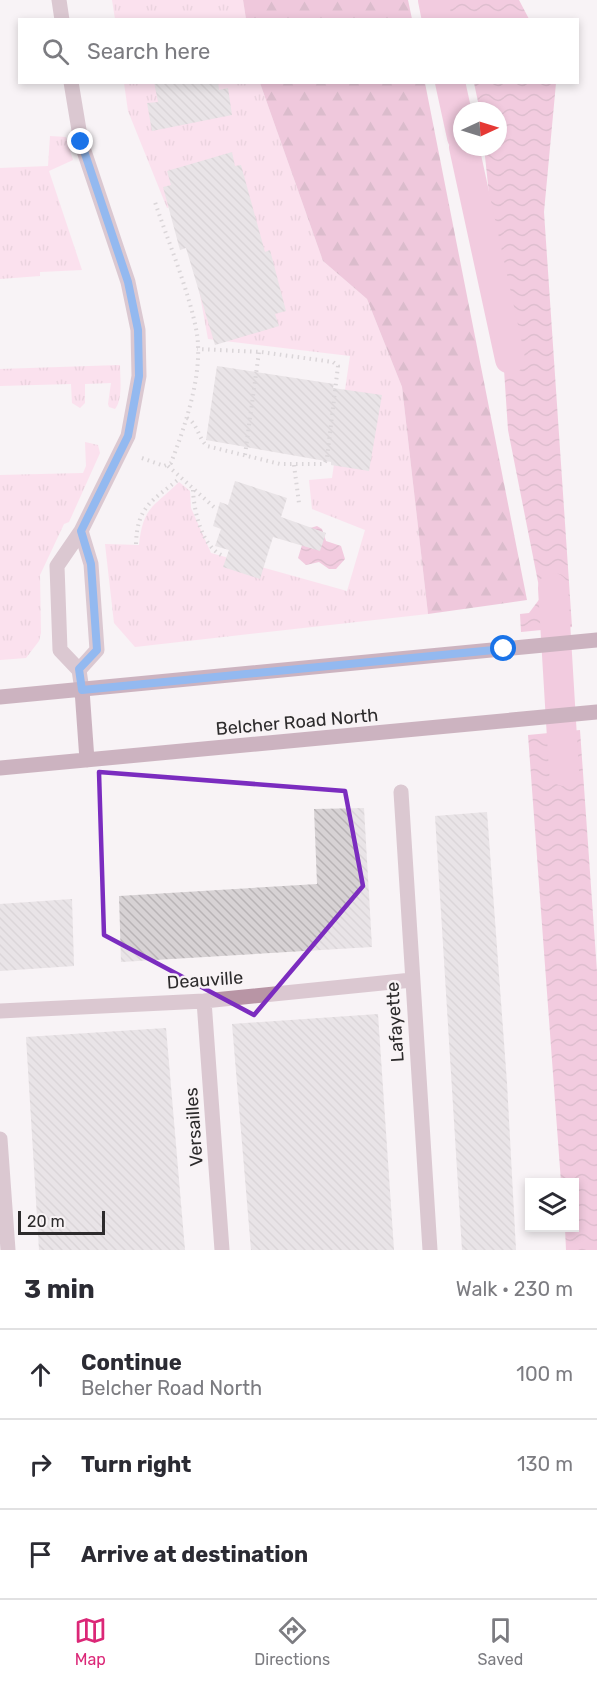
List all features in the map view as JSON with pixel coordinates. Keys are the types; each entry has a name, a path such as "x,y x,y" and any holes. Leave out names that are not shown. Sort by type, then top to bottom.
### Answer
{"main road":[{"path":"0,697 596,640"},
{"path":"82,690 87,760"},
{"name":"Belcher Road North","path":"0,768 511,722 597,712"}],"street":[{"path":"59,0 62,18"},
{"path":"71,84 81,142 128,282 138,330 139,376 128,436 123,448 81,531 57,566 60,650 79,669 82,690"},
{"path":"79,669 97,650 91,564 81,531"},
{"name":"Lafayette","path":"401,792 430,1250"},
{"name":"Deauville","path":"0,1011 204,1001 412,980"},
{"name":"Versailles","path":"204,1001 222,1250"},
{"path":"0,1138 3,1210 8,1250"}],"path":[{"path":"154,199 197,335 187,418 168,466"},
{"path":"187,418 194,423 207,446 294,465 324,464 327,458 338,366 333,362 259,352 197,348"},
{"path":"245,455 259,352"},
{"path":"123,448 153,463 168,466 214,508"},
{"path":"294,465 299,503"},
{"path":"136,544 136,525 147,504 180,478"},
{"path":"193,490 193,504 209,545 221,555"}],"highlighted area":[{"path":"99,772 345,791 363,886 254,1015 104,935"}],"green space":[{"path":"112,0 243,0 246,18 115,18"},
{"path":"243,0 408,0 412,18 246,18"},
{"path":"124,84 260,84 323,261 367,299 402,387 428,614 135,647 114,623 105,544 139,545 143,522 151,508 179,482 190,491 191,508 211,553 347,591 365,530 312,509 309,480 332,478 350,356 208,339 189,235 175,205 167,208 128,111"},
{"path":"260,84 425,84 527,600 428,614 402,387 367,299 323,261"},
{"path":"50,136 66,137 73,160 49,171 82,270 40,272 40,276 0,279 0,168 48,166"},
{"path":"120,365 120,394 115,409 109,407 108,404 111,383 85,384 85,403 80,408 72,403 71,384 0,386 0,369"},
{"path":"85,442 98,445 100,453 69,522 64,524 40,575 41,633 39,641 26,658 0,660 0,475 83,473 86,466"}],"water":[{"path":"444,0 519,0 528,18 451,18"},
{"path":"474,84 556,84 544,212 572,627 521,632 520,614 529,613 541,597 508,430 498,279 485,156 507,156 507,102 478,102"},
{"path":"317,526 322,529 326,541 341,546 345,559 336,569 329,569 319,562 306,565 298,558 307,529"},
{"path":"580,730 597,972 597,1250 566,1250 565,1232 579,1232 579,1178 561,1178 528,735"}],"building":[{"path":"154,84 218,84 219,90 228,88 232,115 152,131 147,103 158,102"},
{"path":"232,152 235,166 241,165 265,252 270,250 286,311 275,314 279,326 215,345 186,248 180,250 163,187 171,185 167,171"},
{"path":"217,366 334,384 333,388 382,395 369,471 206,440"},
{"path":"235,481 287,498 281,517 326,533 320,551 273,537 260,579 223,567 229,550 215,546 221,529 213,526 220,502 228,505"},
{"path":"364,808 372,947 121,962 119,896 317,884 314,809"},
{"path":"487,812 507,1083 516,1250 462,1250 435,816"},
{"path":"72,899 74,966 0,971 0,904"},
{"path":"378,1014 394,1250 251,1250 232,1024"},
{"path":"166,1028 185,1250 39,1250 26,1037"}],"waterway":[{"path":"433,0 437,18"},
{"path":"450,84 454,102"},
{"path":"466,156 510,359"},
{"path":"553,588 564,771"}],"route":[{"path":"81,142 128,282 138,330 139,376 128,436 108,481 81,531 91,564 97,650 79,669 82,690 504,649"}]}
